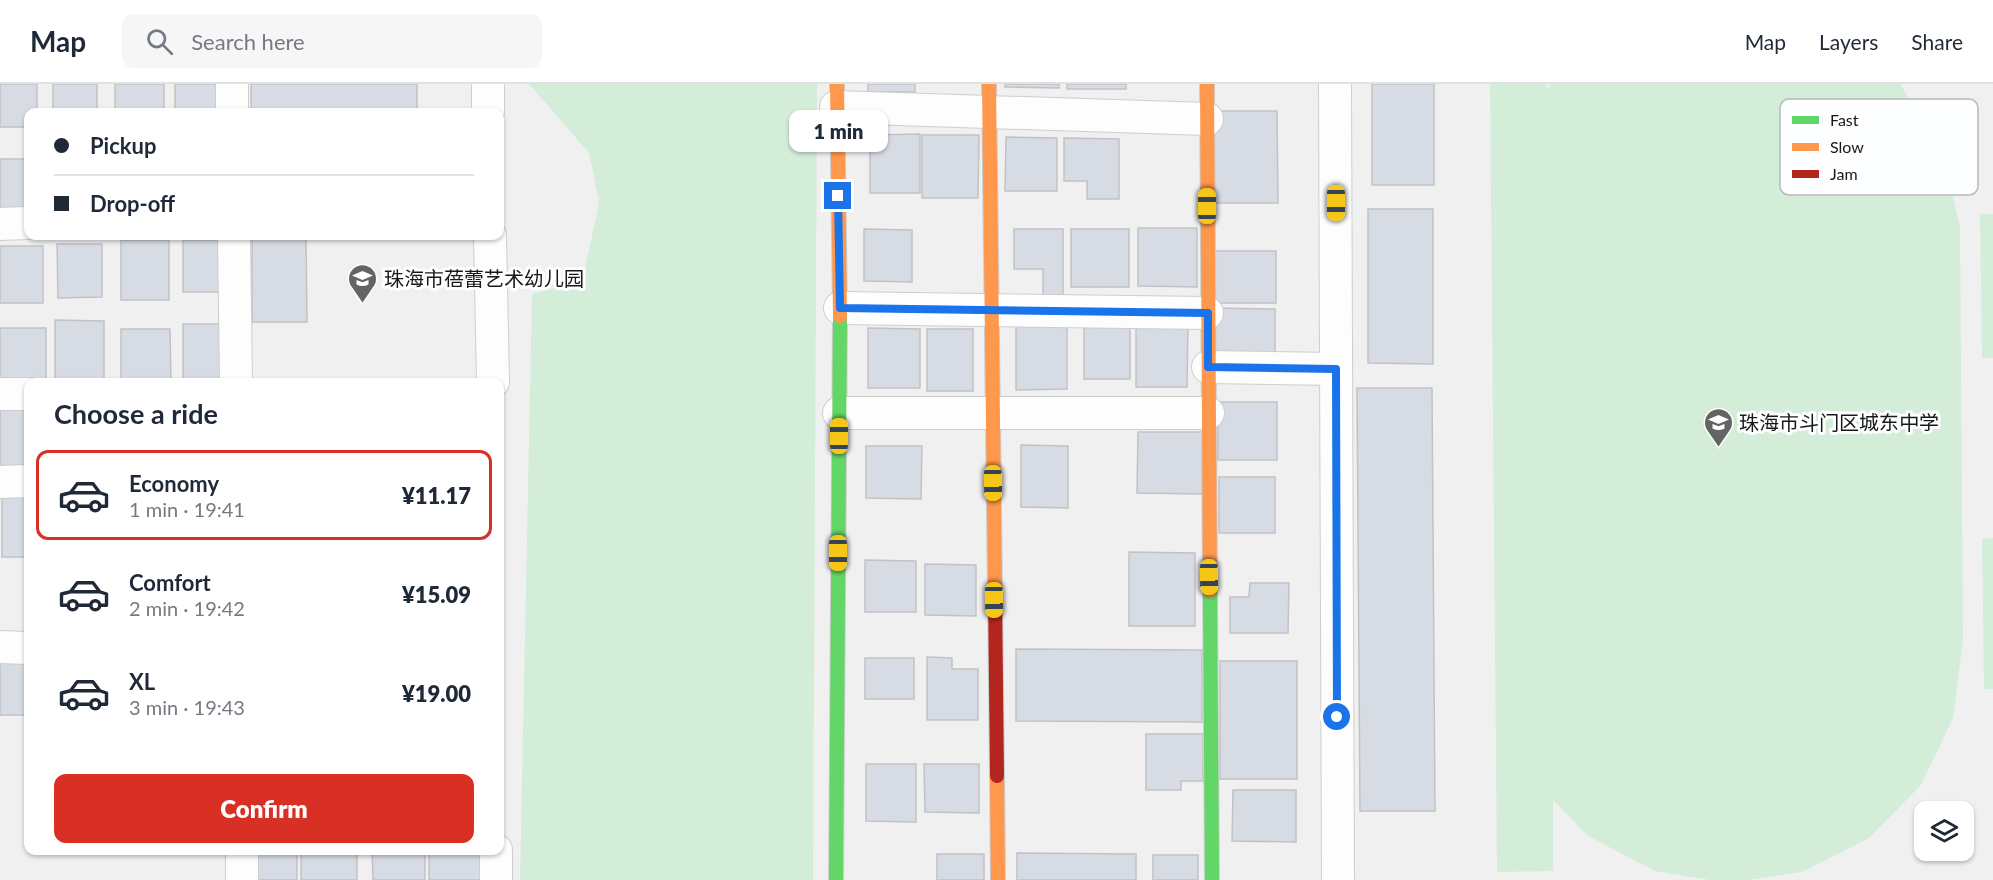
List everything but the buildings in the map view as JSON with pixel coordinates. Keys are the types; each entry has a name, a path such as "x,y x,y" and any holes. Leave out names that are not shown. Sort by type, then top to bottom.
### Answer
{"street":[{"path":"232,84 232,108"},
{"path":"488,84 488,108"},
{"path":"1207,84 1212,880"},
{"path":"1335,84 1338,880"},
{"path":"836,880 840,308 836,95 989,98 1207,119"},
{"path":"989,98 998,880"},
{"path":"0,224 24,224"},
{"path":"234,240 236,378"},
{"path":"490,240 493,378"},
{"path":"840,308 1208,313"},
{"path":"1208,367 1336,369"},
{"path":"0,394 24,394"},
{"path":"839,413 1208,414"},
{"path":"0,482 24,481"},
{"path":"0,647 24,648"},
{"path":"242,855 242,880"},
{"path":"496,855 496,880"}],"green space":[{"path":"529,84 817,84 813,880 520,880 532,294 583,280 599,202 589,153"},
{"name":"珠海市斗门区城东中学","path":"1490,84 1546,84 1547,90 1551,84 1900,84 1909,99 1780,99 1780,195 1953,195 1960,228 1963,640 1953,718 1921,785 1869,838 1802,872 1748,880 1710,880 1655,871 1588,836 1553,800 1553,871 1497,872"},
{"path":"1980,214 1993,214 1993,358 1982,358"},
{"path":"1993,538 1993,689 1984,689 1982,539"}],"traffic: fast":[{"path":"836,880 840,316"},
{"path":"1210,591 1212,880"}],"traffic: slow":[{"path":"837,84 840,316"},
{"path":"989,84 995,592"},
{"path":"1207,84 1210,591"},
{"path":"997,776 998,880"}],"traffic: jam":[{"path":"995,592 997,776"}],"place":[{"name":"珠海市蓓蕾艺术幼儿园","path":"363,304"},
{"name":"珠海市斗门区城东中学","path":"1718,448"}],"route":[{"path":"838,196 840,308 1208,313 1208,367 1336,369 1337,717"}]}
